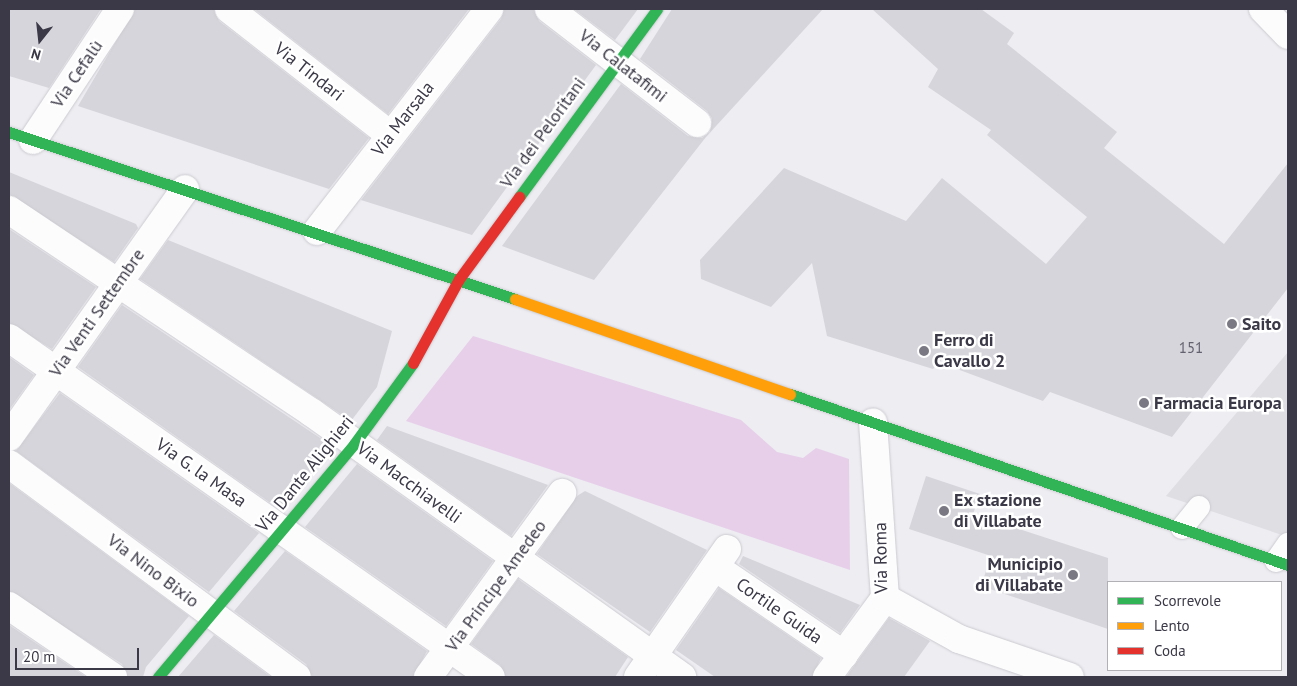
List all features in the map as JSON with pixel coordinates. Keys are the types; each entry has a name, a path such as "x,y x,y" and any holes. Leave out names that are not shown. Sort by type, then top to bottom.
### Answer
{"main road":[{"name":"Via dei Peloritani","path":"459,279 616,60 657,9"},
{"path":"21,136 317,231 1182,528 1284,557"},
{"name":"Via Dante Alighieri","path":"158,677 354,444 414,362 459,279"}],"street":[{"name":"Via Cefalù","path":"21,136 120,9"},
{"name":"Via Tindari","path":"229,9 390,135"},
{"name":"Via Marsala","path":"317,231 489,9"},
{"name":"Via Calatafimi","path":"549,9 697,123"},
{"path":"1263,9 1288,35"},
{"name":"Via Venti Settembre","path":"9,438 118,282 186,189"},
{"name":"Via Macchiavelli","path":"9,210 118,282 354,444 516,560 646,667 682,677"},
{"name":"Via G. la Masa","path":"9,338 491,677"},
{"name":"Via Roma","path":"827,677 885,598 873,422"},
{"name":"Via Nino Bixio","path":"9,464 298,677"},
{"name":"Via Principe Amedeo","path":"428,677 516,560 562,493"},
{"name":"Cortile Guida","path":"646,667 721,558 844,655"},
{"path":"885,598 959,639 1070,677"},
{"path":"9,606 114,677"}],"lane":[{"path":"1182,528 1200,507"}],"shaded area":[{"path":"473,336 741,420 777,452 803,458 816,448 849,459 850,570 406,421"},
{"path":"1288,352 1288,537 1166,496"}],"building":[{"path":"9,9 101,9 49,88 9,76"},
{"path":"135,9 214,9 219,21 369,138 329,189 78,106"},
{"path":"254,9 469,9 388,114"},
{"path":"504,9 534,9 539,21 596,65 472,235 361,200 501,19"},
{"path":"574,9 638,9 615,40"},
{"path":"672,9 823,9 706,137 594,280 502,246 621,84 688,136 702,138 710,132 712,118 707,111 640,59"},
{"path":"872,9 981,9 1014,33 1007,44 1117,132 1104,148 1224,244 1288,163 1288,288 1172,437 1050,392 1043,401 957,369 943,358 933,369 827,336 812,263 771,307 701,279 700,260 784,168 906,221 942,178 1046,264 1087,217 987,135 991,130 928,87 938,69"},
{"path":"9,172 136,224 138,228 114,262 9,195"},
{"path":"9,229 96,287 52,349 9,323"},
{"path":"168,240 392,331 377,387 351,421 140,279"},
{"path":"122,305 332,446 279,509 78,367"},
{"path":"9,357 34,375 9,410"},
{"path":"60,393 259,533 209,592 16,451"},
{"path":"387,426 548,485 511,536 377,440"},
{"path":"357,464 493,561 446,626 305,527"},
{"name":"Municipio di Villabate","path":"926,476 980,494 973,514 1108,558 1107,629 981,586 991,556 909,529"},
{"path":"9,483 189,616 146,667 143,677 128,677 122,664 9,591"},
{"path":"585,491 707,550 650,632 537,554 577,496"},
{"path":"285,551 427,651 413,677 312,677 306,664 234,611"},
{"path":"743,556 860,605 840,633 739,564"},
{"path":"518,579 628,657 615,677 506,677 500,665 471,644"},
{"path":"719,588 821,658 812,677 715,677 676,650"},
{"path":"889,618 930,641 904,677 846,677"},
{"path":"9,625 86,677 9,677"},
{"path":"214,635 271,677 178,677"}],"traffic: fast":[{"path":"519,197 657,9"},
{"path":"9,132 515,299"},
{"path":"158,677 354,444 413,363"},
{"path":"790,394 1288,565"}],"traffic: slow":[{"path":"515,299 790,394"}],"traffic: jam":[{"path":"413,363 459,279 519,197"}],"place":[{"name":"Saito","path":"1232,324"},
{"name":"Ferro di Cavallo 2","path":"924,351"},
{"name":"Farmacia Europa","path":"1144,403"},
{"name":"Ex stazione di Villabate","path":"944,511"},
{"name":"Municipio di Villabate","path":"1073,575"}]}
